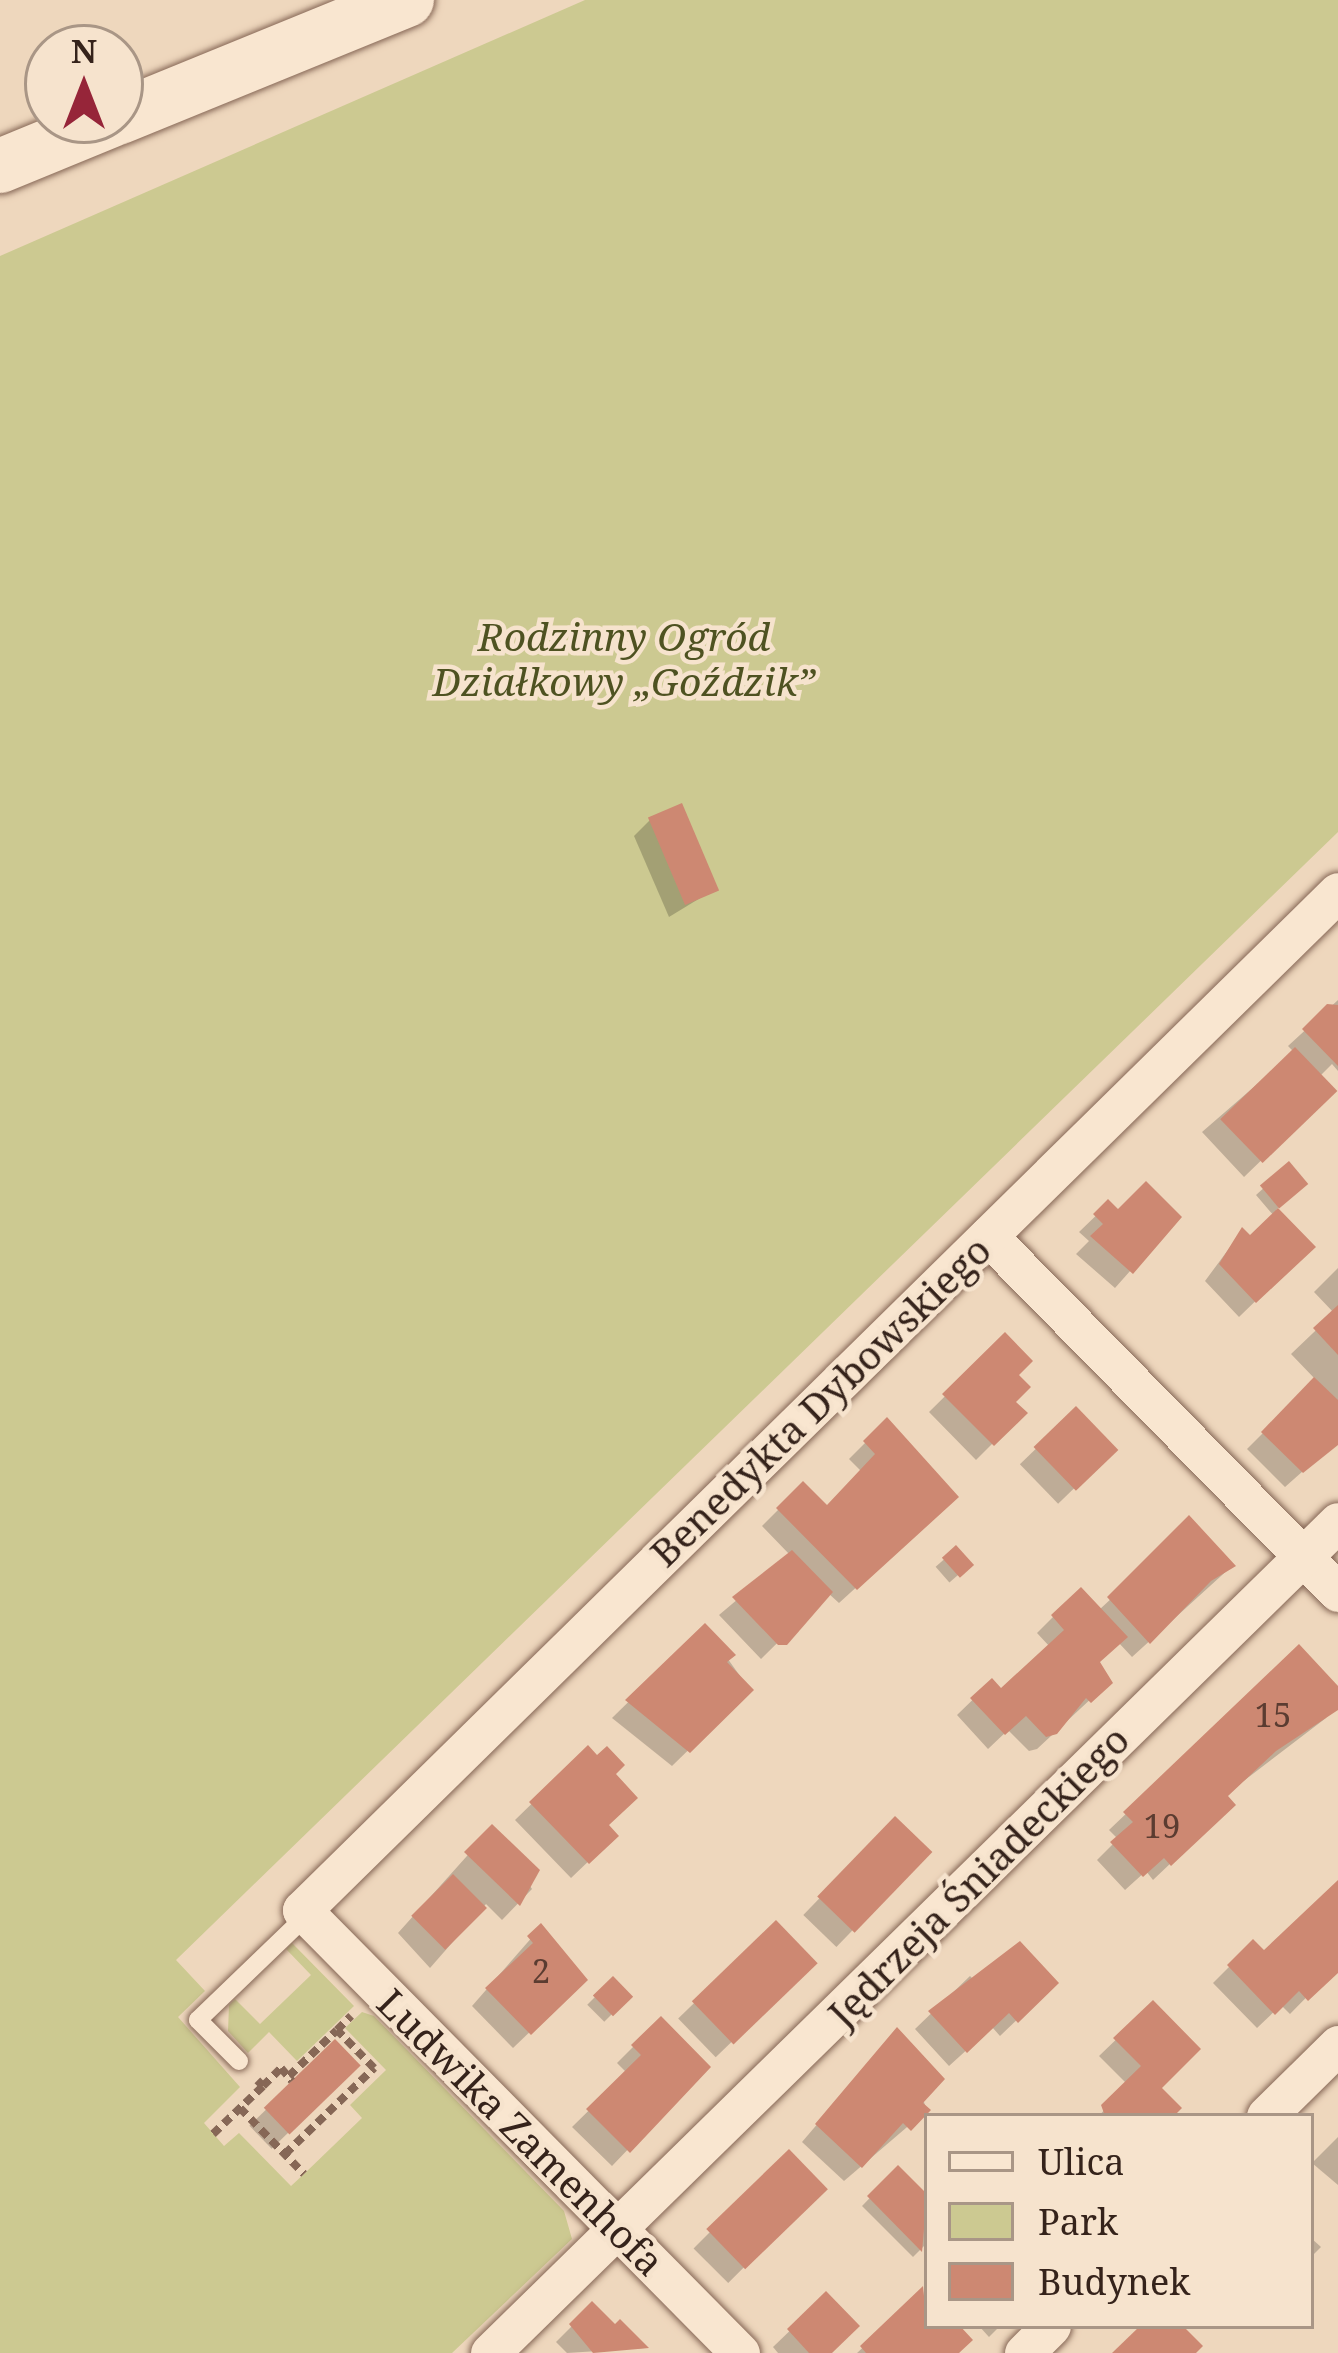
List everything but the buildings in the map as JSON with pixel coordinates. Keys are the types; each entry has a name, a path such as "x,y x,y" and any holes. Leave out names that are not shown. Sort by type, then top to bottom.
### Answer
{"main road":[{"path":"144,107 407,0"},
{"path":"0,166 53,144"}],"street":[{"name":"Benedykta Dybowskiego","path":"304,1912 1338,892"},
{"path":"988,1236 1338,1592"},
{"name":"Jędrzeja Śniadeckiego","path":"490,2353 1338,1522"},
{"name":"Ludwika Zamenhofa","path":"304,1912 740,2353"},
{"path":"1269,2113 1338,2045"},
{"path":"1024,2353 1048,2329"}],"lane":[{"path":"239,2061 198,2020 304,1912"}],"path":[{"path":"213,2134 281,2068 291,2078 380,1988"},
{"path":"285,2153 374,2068 337,2030"},
{"path":"239,2061 263,2086"},
{"path":"240,2108 304,2174"}],"green space":[{"name":"Rodzinny Ogród Działkowy „Goździk”","path":"585,0 1338,0 1338,832 176,1960 205,1991 178,2017 240,2087 204,2123 224,2146 239,2133 291,2186 362,2118 350,2105 386,2070 345,2028 362,2012 374,2016 564,2211 572,2239 452,2353 0,2353 0,256"},
{"path":"292,1943 354,2006 297,2061 269,2032 248,2053 228,2031 229,2005 235,1999 260,2024 311,1975 286,1949"}]}
